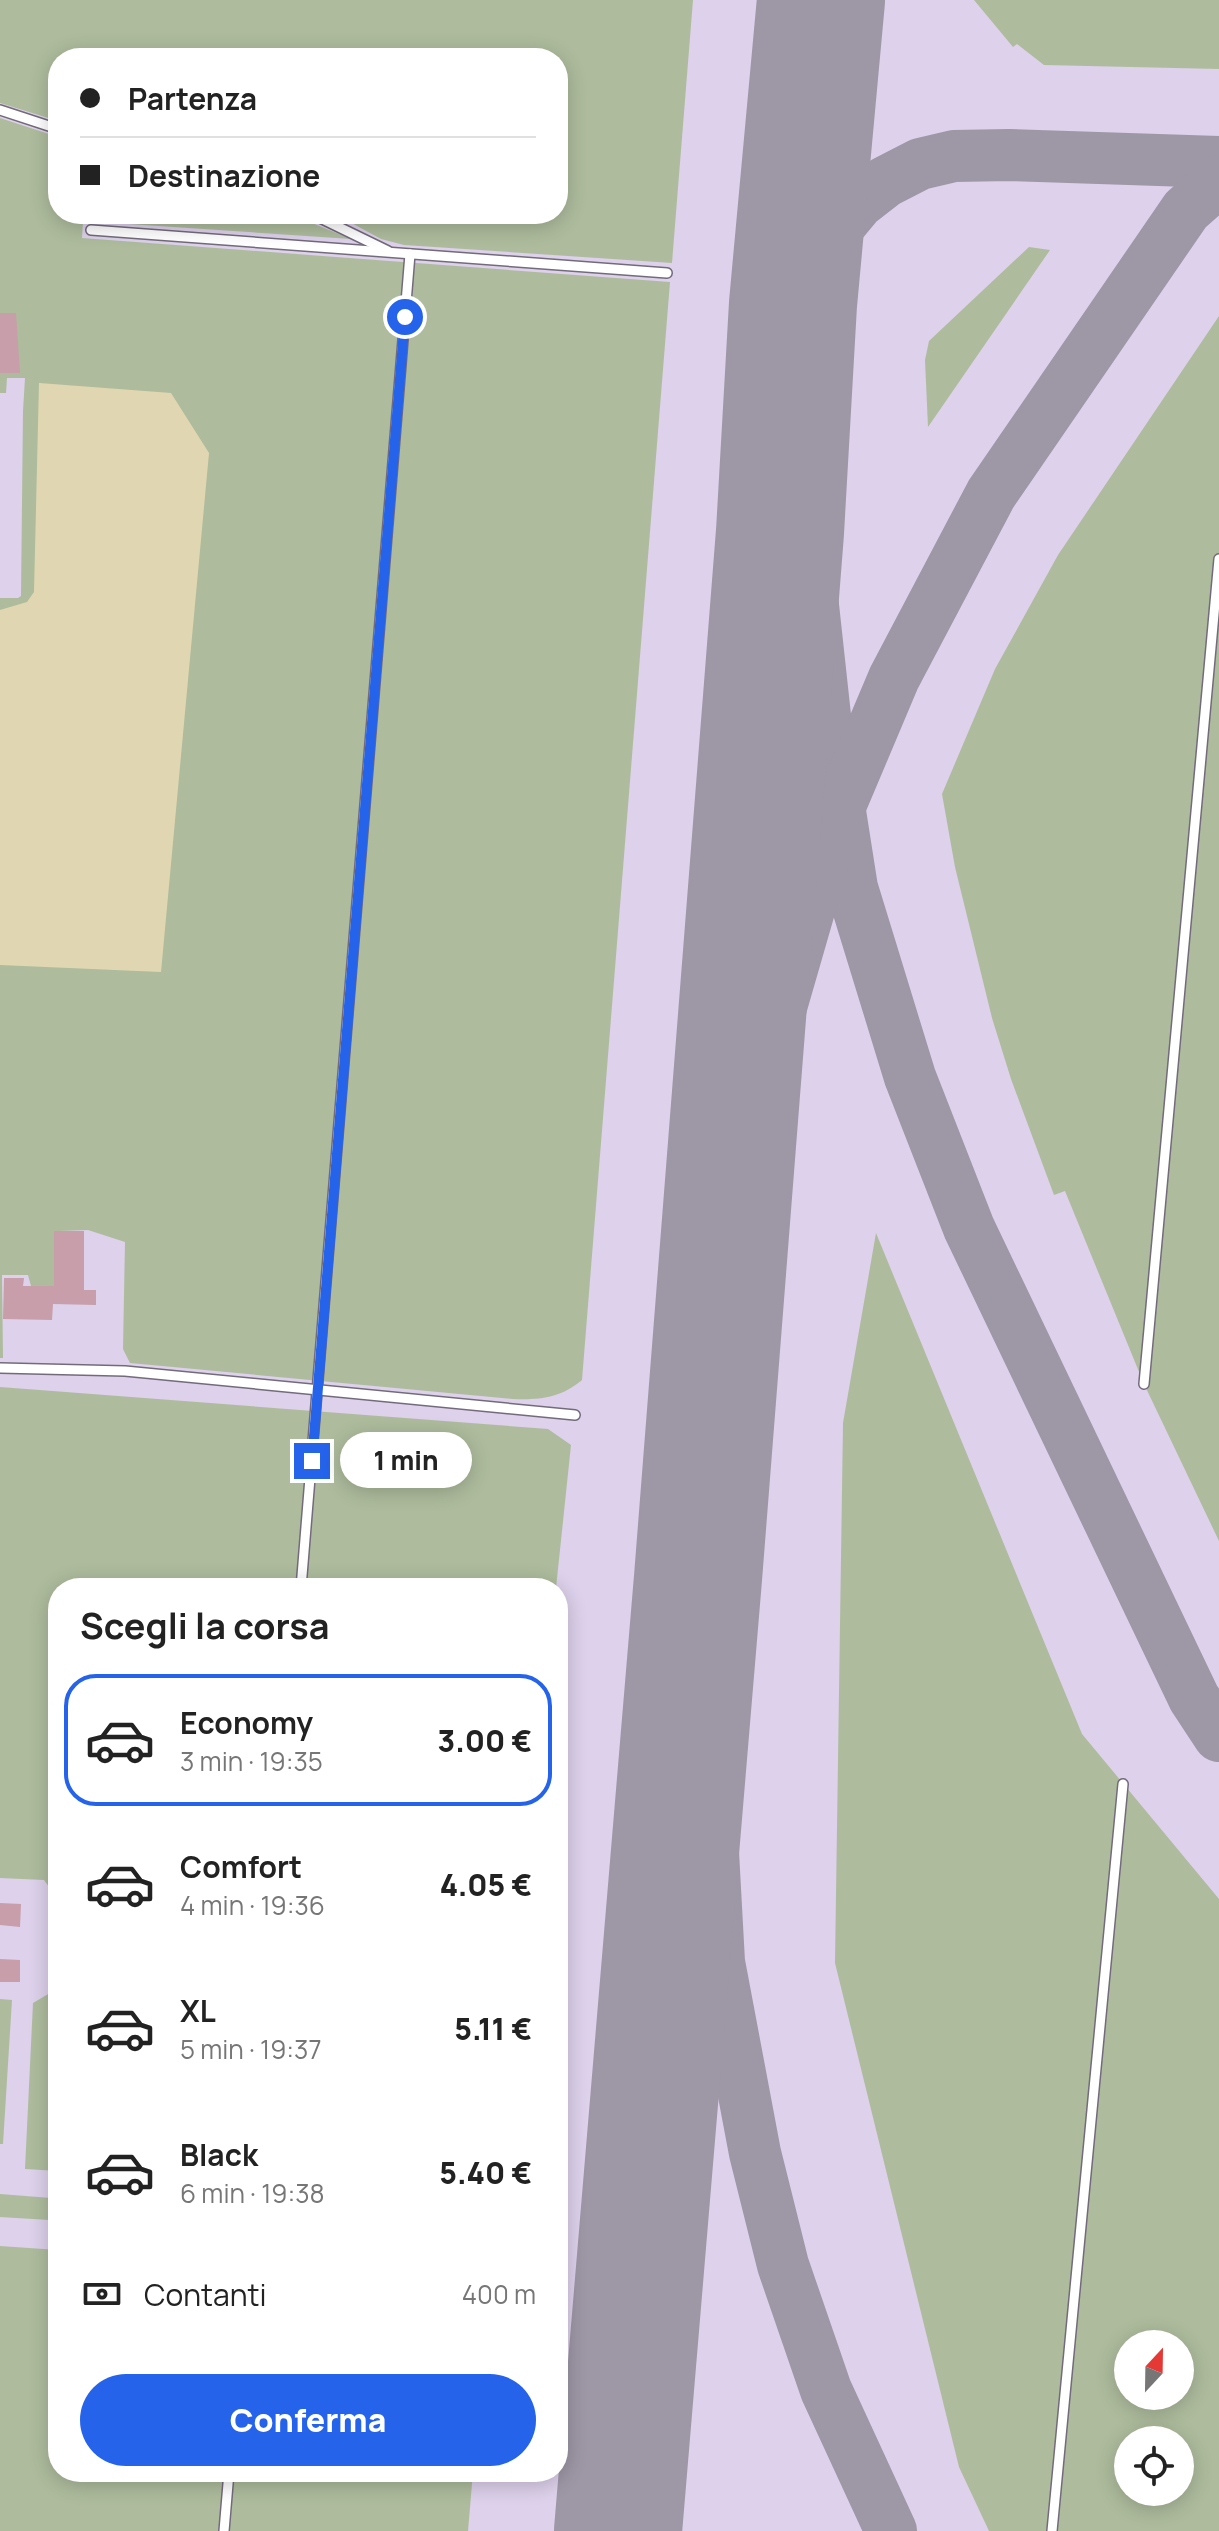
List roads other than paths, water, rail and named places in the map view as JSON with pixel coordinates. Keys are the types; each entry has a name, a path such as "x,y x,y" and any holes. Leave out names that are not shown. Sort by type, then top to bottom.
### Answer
{"lane":[{"path":"0,110 48,126"},
{"path":"333,224 391,252"},
{"path":"91,230 667,273"},
{"path":"302,1578 410,254"},
{"path":"1144,1384 1219,559"},
{"path":"0,1368 125,1371 575,1415"},
{"path":"1052,2531 1123,1784"},
{"path":"224,2531 228,2482"}]}
